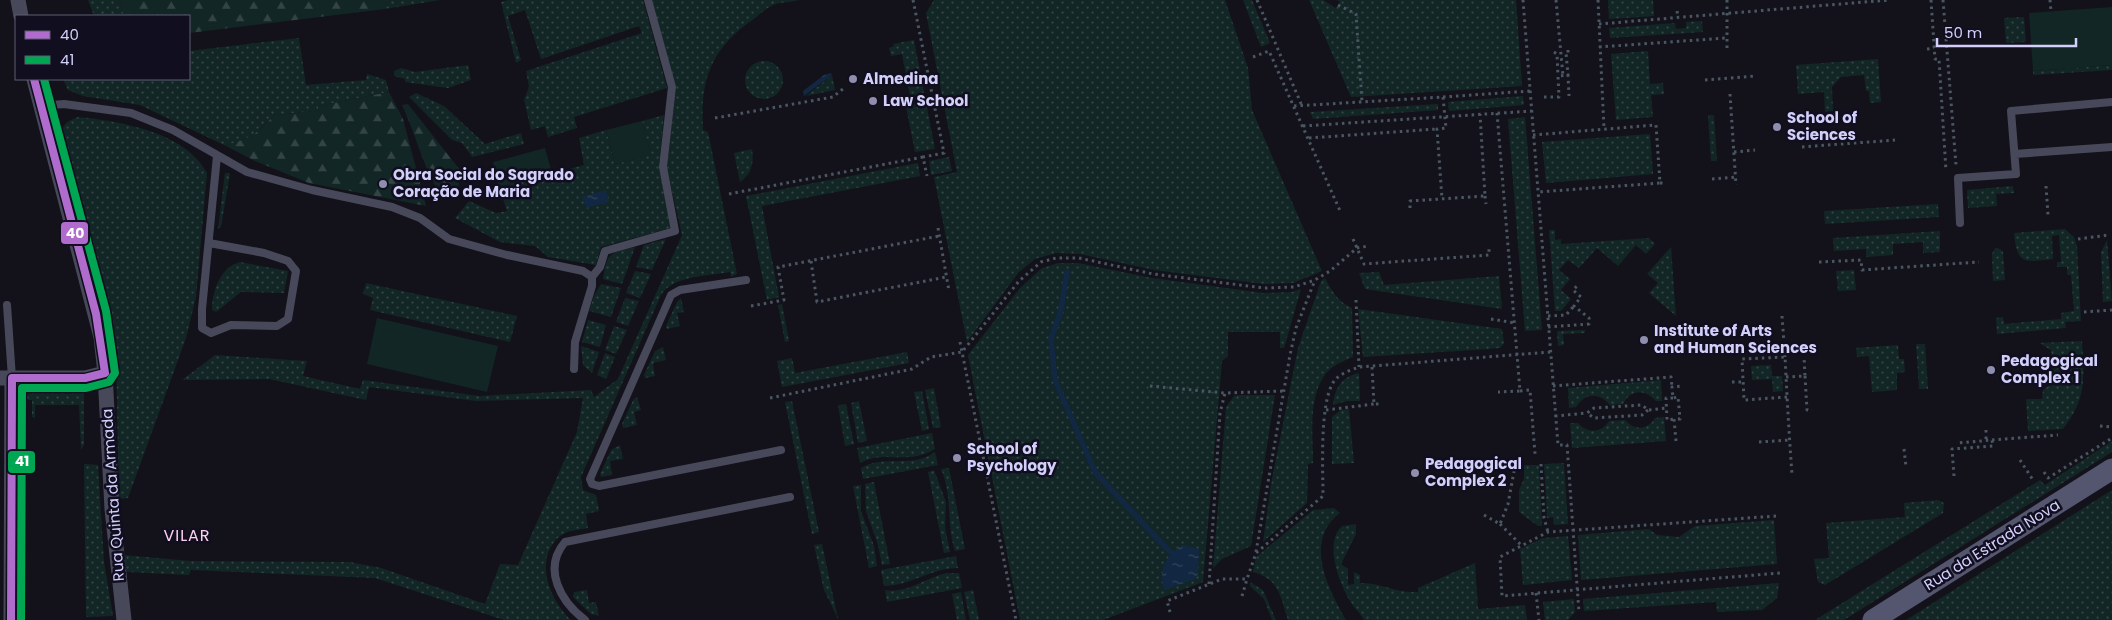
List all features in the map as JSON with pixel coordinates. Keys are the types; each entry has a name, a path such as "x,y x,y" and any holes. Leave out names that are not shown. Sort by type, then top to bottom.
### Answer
{"main road":[{"name":"Rua da Estrada Nova","path":"1873,620 2112,470"}],"street":[{"path":"18,0 21,15"},
{"name":"Rua Quinta da Armada","path":"34,80 96,314 105,373 112,509 124,620"},
{"path":"11,620 6,378 86,378 105,373"}],"lane":[{"path":"574,369 575,342 592,286 592,277 600,268 605,251 675,232 663,167 672,87 648,0"},
{"path":"1960,222 1958,178 2016,174 2011,110 2112,102"},
{"path":"40,106 64,104 131,113 173,130 247,172 312,190 392,207 420,218 449,238 508,255 584,271 592,277"},
{"path":"2015,154 2112,147"},
{"path":"209,244 264,253 288,261 296,271 288,319 277,326 231,325 211,333 202,328 209,244 217,156"},
{"path":"746,280 721,284 713,283 680,290 671,295 590,479 592,484 599,486 780,450"},
{"path":"6,378 7,306"},
{"path":"585,620 565,601 554,576 556,556 565,542 790,496"}],"path":[{"path":"728,194 944,153 913,0"},
{"path":"1257,0 1302,106"},
{"path":"1523,0 1558,446 1567,445 1579,613"},
{"path":"1556,0 1565,52 1569,96"},
{"path":"1598,0 1604,129"},
{"path":"1727,0 1727,48"},
{"path":"1599,24 1889,0"},
{"path":"1930,0 1934,59 1939,59 1942,137 1946,172"},
{"path":"1943,0 1958,178"},
{"path":"2050,0 2051,12"},
{"path":"1338,5 1356,14 1362,102"},
{"path":"1677,11 1678,17"},
{"path":"1599,47 1726,38"},
{"path":"1927,49 1934,48"},
{"path":"1253,57 1269,51 1342,213"},
{"path":"1544,98 1560,97 1556,53 1565,52"},
{"path":"1563,76 1565,52"},
{"path":"1558,76 1568,76"},
{"path":"1705,80 1755,76"},
{"path":"714,118 834,97 844,88"},
{"path":"1294,106 1530,91"},
{"path":"1730,94 1736,185"},
{"path":"1309,138 1446,128 1444,97"},
{"path":"1303,126 1532,111"},
{"path":"1498,113 1520,391"},
{"path":"1480,114 1486,204"},
{"path":"1533,134 1656,125 1660,183"},
{"path":"1437,128 1442,199"},
{"path":"1802,147 1895,140"},
{"path":"1734,152 1755,150"},
{"path":"923,157 927,176"},
{"path":"1712,179 1736,177"},
{"path":"1538,192 1666,182"},
{"path":"2046,186 2048,215"},
{"path":"1410,208 1410,201 1485,196"},
{"path":"938,228 949,291"},
{"path":"2078,239 2109,235"},
{"path":"751,306 784,300 778,267 939,236"},
{"path":"1353,240 1364,264 1490,255 1489,246"},
{"path":"770,398 912,369 931,357 962,352 1033,267 1041,262 1056,258 1079,258 1153,274 1264,288 1294,287 1315,280 1330,271 1356,248 1368,246"},
{"path":"1819,262 1861,260 1862,270 1980,262"},
{"path":"811,261 817,302 946,277"},
{"path":"1242,596 1256,553 1296,328 1315,280"},
{"path":"1548,316 1566,315 1581,297 1573,290 1577,286"},
{"path":"1356,300 1359,367"},
{"path":"1548,327 1589,324 1589,318 1574,306"},
{"path":"2084,312 2112,310"},
{"path":"1782,316 1792,474"},
{"path":"1491,319 1515,323"},
{"path":"960,342 1016,620"},
{"path":"1256,553 1323,496 1326,410 1334,381 1346,372 1359,367 1550,352"},
{"path":"1785,357 1742,359 1743,382 1744,400 1787,397"},
{"path":"1804,357 1807,410 1812,410"},
{"path":"1326,410 1376,404 1372,366"},
{"path":"1786,377 1805,376"},
{"path":"1553,386 1671,377 1672,398"},
{"path":"1732,382 1743,382"},
{"path":"1150,386 1225,393 1284,391"},
{"path":"1672,387 1680,386"},
{"path":"1498,392 1530,390 1535,454"},
{"path":"1209,584 1220,412 1225,393"},
{"path":"1678,397 1680,402 1680,419 1667,420 1666,398 1672,398 1678,397"},
{"path":"1556,416 1588,413 1594,408 1642,405 1648,410"},
{"path":"1588,413 1594,418 1642,415 1648,410 1667,408"},
{"path":"1674,419 1676,441"},
{"path":"2100,426 2112,427"},
{"path":"1986,430 1986,440"},
{"path":"1958,443 2058,435"},
{"path":"2044,472 2048,478 2112,438"},
{"path":"1759,442 1790,440"},
{"path":"1954,476 1952,449 1993,446 1992,440"},
{"path":"1904,449 1906,467"},
{"path":"2020,460 2033,480"},
{"path":"1542,464 1544,518 1548,532"},
{"path":"1500,524 1508,504 1515,466"},
{"path":"1484,515 1500,524 1522,546"},
{"path":"1776,516 1548,532 1500,558 1502,596 1780,573"},
{"path":"1170,612 1166,601 1222,579 1247,579"},
{"path":"1536,593 1539,620"}],"green space":[{"path":"88,0 119,0 124,15 94,15"},
{"path":"119,0 390,0 385,9 190,33 190,15 124,15"},
{"path":"390,0 440,0 385,9"},
{"path":"508,0 643,0 667,88 574,117 577,128 548,137 545,126 531,130 524,100 529,87 526,71 642,33 639,26 541,59 525,10 508,16 521,60 516,63 501,2"},
{"path":"652,0 799,0 776,4 764,11 726,43 710,68 703,96 703,130 708,132 737,274 731,277 730,272 683,280 667,288 661,295 581,477 583,490 596,495 599,511 586,514 588,528 569,532 559,537 551,547 547,557 547,580 551,591 563,612 571,620 504,620 375,578 191,570 189,575 127,572 123,555 191,561 350,562 381,568 485,604 500,564 518,565 577,432 583,398 476,401 369,387 366,400 269,379 182,380 215,355 307,361 303,376 360,389 363,380 479,396 591,390 594,397 618,379 682,235 667,169 676,89"},
{"path":"934,0 1225,0 1248,68 1252,110 1322,271 1293,283 1264,284 1154,270 1080,254 1056,253 1035,259 1019,272 967,342 934,177 957,172 926,13"},
{"path":"1243,0 1252,0 1270,43 1261,47"},
{"path":"1309,0 1323,0 1336,8 1340,2 1337,0 1516,0 1522,86 1351,97"},
{"path":"1608,0 1653,0 1654,16 1609,19"},
{"path":"2112,7 2112,65 2033,71 2029,13"},
{"path":"2024,17 2026,42 2006,43 2004,18"},
{"path":"1702,21 1703,32 1610,38 1609,28 1675,23 1676,29 1686,28 1686,22"},
{"path":"299,38 306,85 366,80 367,74 386,80 389,92 318,106 319,111 275,115 252,136 226,146 140,105 83,96 68,90 63,80 190,80 190,51"},
{"path":"914,40 935,149 915,152 906,107 901,108 899,98 910,96 902,54 891,56 889,48 894,46 893,44"},
{"path":"1648,51 1650,84 1663,83 1664,94 1651,95 1653,117 1616,120 1611,54"},
{"path":"1878,59 1881,102 1870,103 1869,91 1866,91 1864,75 1841,77 1832,87 1833,111 1825,112 1824,92 1798,94 1796,65"},
{"path":"764,61 778,66 783,80 778,94 764,99 750,94 745,80 750,66"},
{"path":"468,65 471,80 448,88 405,82 405,79 394,76 394,71 401,68 415,72"},
{"path":"2112,65 2112,70 2033,75 2033,71"},
{"path":"832,75 835,90 806,96"},
{"path":"389,92 403,119 426,206 309,183 255,161 226,146 252,136 275,115 319,111 318,106"},
{"path":"416,93 444,106 485,144 521,133 524,144 472,157 462,143 452,140 409,97"},
{"path":"1523,96 1524,105 1449,111 1448,102"},
{"path":"408,104 460,170 458,192 436,187 426,167 402,105"},
{"path":"1438,104 1438,110 1313,119 1310,112"},
{"path":"664,115 659,167 671,228 601,247 596,265 548,257 535,246 500,242 455,218 469,201 496,213 507,211 499,187 584,165 579,138 606,130 615,164 650,155 642,121"},
{"path":"1708,115 1714,115 1717,161 1711,161"},
{"path":"78,117 131,126 168,138 197,159 207,173 196,297 186,338 128,498 119,499 116,357 111,324 61,134 63,127 67,123"},
{"path":"1525,117 1542,330 1525,331 1508,119"},
{"path":"642,121 651,155 615,164 606,130"},
{"path":"1650,134 1653,174 1546,183 1542,142"},
{"path":"545,148 552,173 499,187 493,162"},
{"path":"752,149 753,159 750,172 740,182 734,153"},
{"path":"949,157 952,171 931,175 929,161"},
{"path":"918,163 920,176 762,206 779,297 767,300 746,196"},
{"path":"225,173 230,173 221,227 218,229"},
{"path":"2013,186 2014,193 1996,194 1997,206 1968,208 1967,190"},
{"path":"1938,204 1939,217 1825,224 1824,211"},
{"path":"2065,229 2074,237 2077,246 2081,321 2065,322 2066,328 1997,334 1996,318 2003,317 2004,324 2061,319 2061,313 2074,311 2071,275 2067,275 2067,267 2057,267 2057,262 2061,262 2059,235 2052,236 2053,259 2024,260 2020,257 2015,244 2014,233"},
{"path":"1549,230 1555,230 1555,240 1561,239 1561,244 1649,238 1655,244 1646,254 1636,245 1618,266 1597,248 1579,268 1568,260 1559,270 1570,279 1561,290 1571,299 1561,311 1555,311"},
{"path":"1940,231 1940,252 1923,253 1923,242 1893,244 1893,255 1866,257 1866,249 1834,251 1833,238"},
{"path":"666,239 652,270 636,267 644,245"},
{"path":"2107,240 2112,301 2103,302 2101,252"},
{"path":"635,247 622,284 603,279 606,264 611,255"},
{"path":"1671,247 1676,316 1649,293 1658,283 1647,274"},
{"path":"1995,248 2003,252 2005,280 1993,281 1992,254"},
{"path":"240,262 288,271 284,293 241,292 216,312 212,310 218,281 227,269"},
{"path":"1058,263 1078,263 1152,278 1263,293 1292,292 1301,289 1284,348 1280,348 1280,332 1228,332 1228,356 1222,361 1203,582 1103,620 1020,620 968,355 1020,288 1042,268"},
{"path":"1854,270 1856,290 1838,291 1836,271"},
{"path":"635,271 651,274 640,298 626,293"},
{"path":"1379,272 1384,285 1499,276 1502,309 1365,289 1359,273"},
{"path":"1325,278 1339,299 1352,308 1353,357 1330,369 1319,386 1313,407 1313,463 1308,464 1307,503 1263,542 1271,484 1298,348 1321,281"},
{"path":"366,283 517,316 510,342 370,310 373,298 363,294"},
{"path":"601,284 621,288 611,317 589,311 594,296"},
{"path":"625,298 639,301 628,326 616,322"},
{"path":"681,298 684,312 677,313 680,326 667,329 666,326 677,302"},
{"path":"782,304 789,341 785,342 778,305"},
{"path":"1358,309 1502,329 1504,343 1500,348 1363,357"},
{"path":"377,318 498,346 487,392 367,364"},
{"path":"588,320 606,325 600,347 582,342"},
{"path":"614,326 627,330 616,354 605,350"},
{"path":"1585,330 1585,333 1563,334 1564,345 1558,346 1557,331"},
{"path":"2082,341 2082,387 2071,418 2063,429 2028,431 2026,399 2042,399 2043,390 2053,383 2051,350 2039,343"},
{"path":"1916,344 1925,344 1928,389 1919,389"},
{"path":"1898,345 1899,359 1904,359 1905,372 1897,373 1897,390 1872,392 1869,356 1857,357 1856,348"},
{"path":"581,346 599,352 592,373 583,365"},
{"path":"663,347 666,360 653,363 655,376 645,378 644,375 655,351"},
{"path":"907,352 909,363 782,387 777,361 792,358 795,373"},
{"path":"605,353 615,357 606,379 597,375"},
{"path":"1771,365 1772,376 1782,376 1783,391 1773,392 1772,379 1752,380 1751,366"},
{"path":"1359,373 1360,401 1347,401 1333,405 1337,388 1343,380"},
{"path":"1661,380 1662,401 1656,401 1647,394 1638,392 1626,399 1623,404 1610,405 1597,396 1592,396 1584,399 1576,407 1569,408 1568,388"},
{"path":"934,388 941,427 933,428 925,390"},
{"path":"36,389 77,390 84,393 84,445 81,450 79,405 35,405 35,418 32,417 32,400 27,400 27,394"},
{"path":"922,391 929,429 922,431 914,392"},
{"path":"1275,395 1251,546 1222,559 1213,568 1226,407 1234,396"},
{"path":"637,397 641,410 634,412 637,425 623,428 622,424 633,400"},
{"path":"792,401 819,532 812,534 785,402"},
{"path":"859,401 867,441 858,443 851,403"},
{"path":"846,404 854,444 845,446 838,405"},
{"path":"1349,409 1354,463 1332,464 1332,417 1341,410"},
{"path":"1664,417 1666,441 1572,448 1570,423 1578,423 1586,429 1594,431 1602,428 1609,421 1625,420 1632,426 1641,428 1649,425 1655,418"},
{"path":"932,433 935,449 925,454 906,457 878,457 860,463 857,448"},
{"path":"2112,441 2112,452 1844,620 1815,620 2040,480 2045,485"},
{"path":"620,445 623,459 610,461 612,475 601,477 600,474 611,450"},
{"path":"935,452 938,465 863,479 861,468 870,464 917,460"},
{"path":"1564,463 1568,524 1554,525 1553,517 1547,518 1544,464"},
{"path":"84,464 98,465 104,562 113,616 86,617"},
{"path":"1524,465 1539,465 1542,526 1538,526 1519,512 1519,490 1524,479"},
{"path":"949,468 965,549 955,551 952,541 947,489 941,469"},
{"path":"934,470 946,502 945,528 950,552 944,553 928,472"},
{"path":"874,482 890,564 882,565 878,545 866,511 865,484"},
{"path":"861,485 861,511 874,546 877,566 869,568 853,486"},
{"path":"2112,490 2112,620 1906,620"},
{"path":"1938,500 1944,503 1943,513 1825,585 1818,582 1814,559 1829,558 1826,523 1905,517 1904,503"},
{"path":"1334,508 1340,513 1329,524 1323,537 1322,565 1332,594 1346,620 1288,620 1281,596 1274,584 1262,575 1253,572 1256,557 1313,510"},
{"path":"1774,520 1777,564 1581,580 1578,535 1649,529 1657,535 1679,537 1695,526"},
{"path":"1356,524 1356,534 1341,564 1348,569 1348,585 1354,584 1354,572 1360,575 1360,583 1418,592 1418,588 1475,563 1478,609 1525,605 1527,620 1364,620 1347,596 1335,565 1334,553 1336,533 1342,526"},
{"path":"1568,536 1572,580 1523,585 1520,549 1543,538"},
{"path":"822,544 838,619 824,590 814,545"},
{"path":"956,556 958,568 939,571 903,583 884,586 881,570"},
{"path":"946,573 959,573 962,588 887,602 885,590 901,590"},
{"path":"1250,582 1263,590 1276,620 1272,620 1264,599 1250,586"},
{"path":"1779,583 1777,598 1762,610 1717,612 1716,602 1584,611 1583,599"},
{"path":"587,590 589,603 596,602 599,616 591,614 573,597 574,592"},
{"path":"973,590 979,620 970,620 964,592"},
{"path":"961,592 966,620 957,620 952,594"},
{"path":"1574,599 1575,612 1568,620 1545,620 1543,602"}],"water":[{"path":"831,73 832,75 804,96 803,91 824,75"},
{"path":"606,190 609,202 586,208 582,197"},
{"path":"1183,545 1199,549 1198,574 1195,579 1164,590 1162,576 1165,563 1172,553"}],"waterway":[{"path":"1067,272 1061,310 1051,339 1055,380 1095,472 1170,552"}],"transit line":[{"name":"40","path":"11,620 12,378 85,378 105,373 96,314 34,80"},
{"name":"41","path":"21,620 22,388 86,388 109,382 115,373 106,311 44,80"}],"place":[{"name":"Almedina","path":"853,79"},
{"name":"Law School","path":"873,101"},
{"name":"School of Sciences","path":"1777,127"},
{"name":"Obra Social do Sagrado Coração de Maria","path":"383,184"},
{"name":"Institute of Arts and Human Sciences","path":"1644,340"},
{"name":"Pedagogical Complex 1","path":"1991,370"},
{"name":"School of Psychology","path":"957,458"},
{"name":"Pedagogical Complex 2","path":"1415,473"}],"district":[{"name":"VILAR","path":"187,535"}]}
